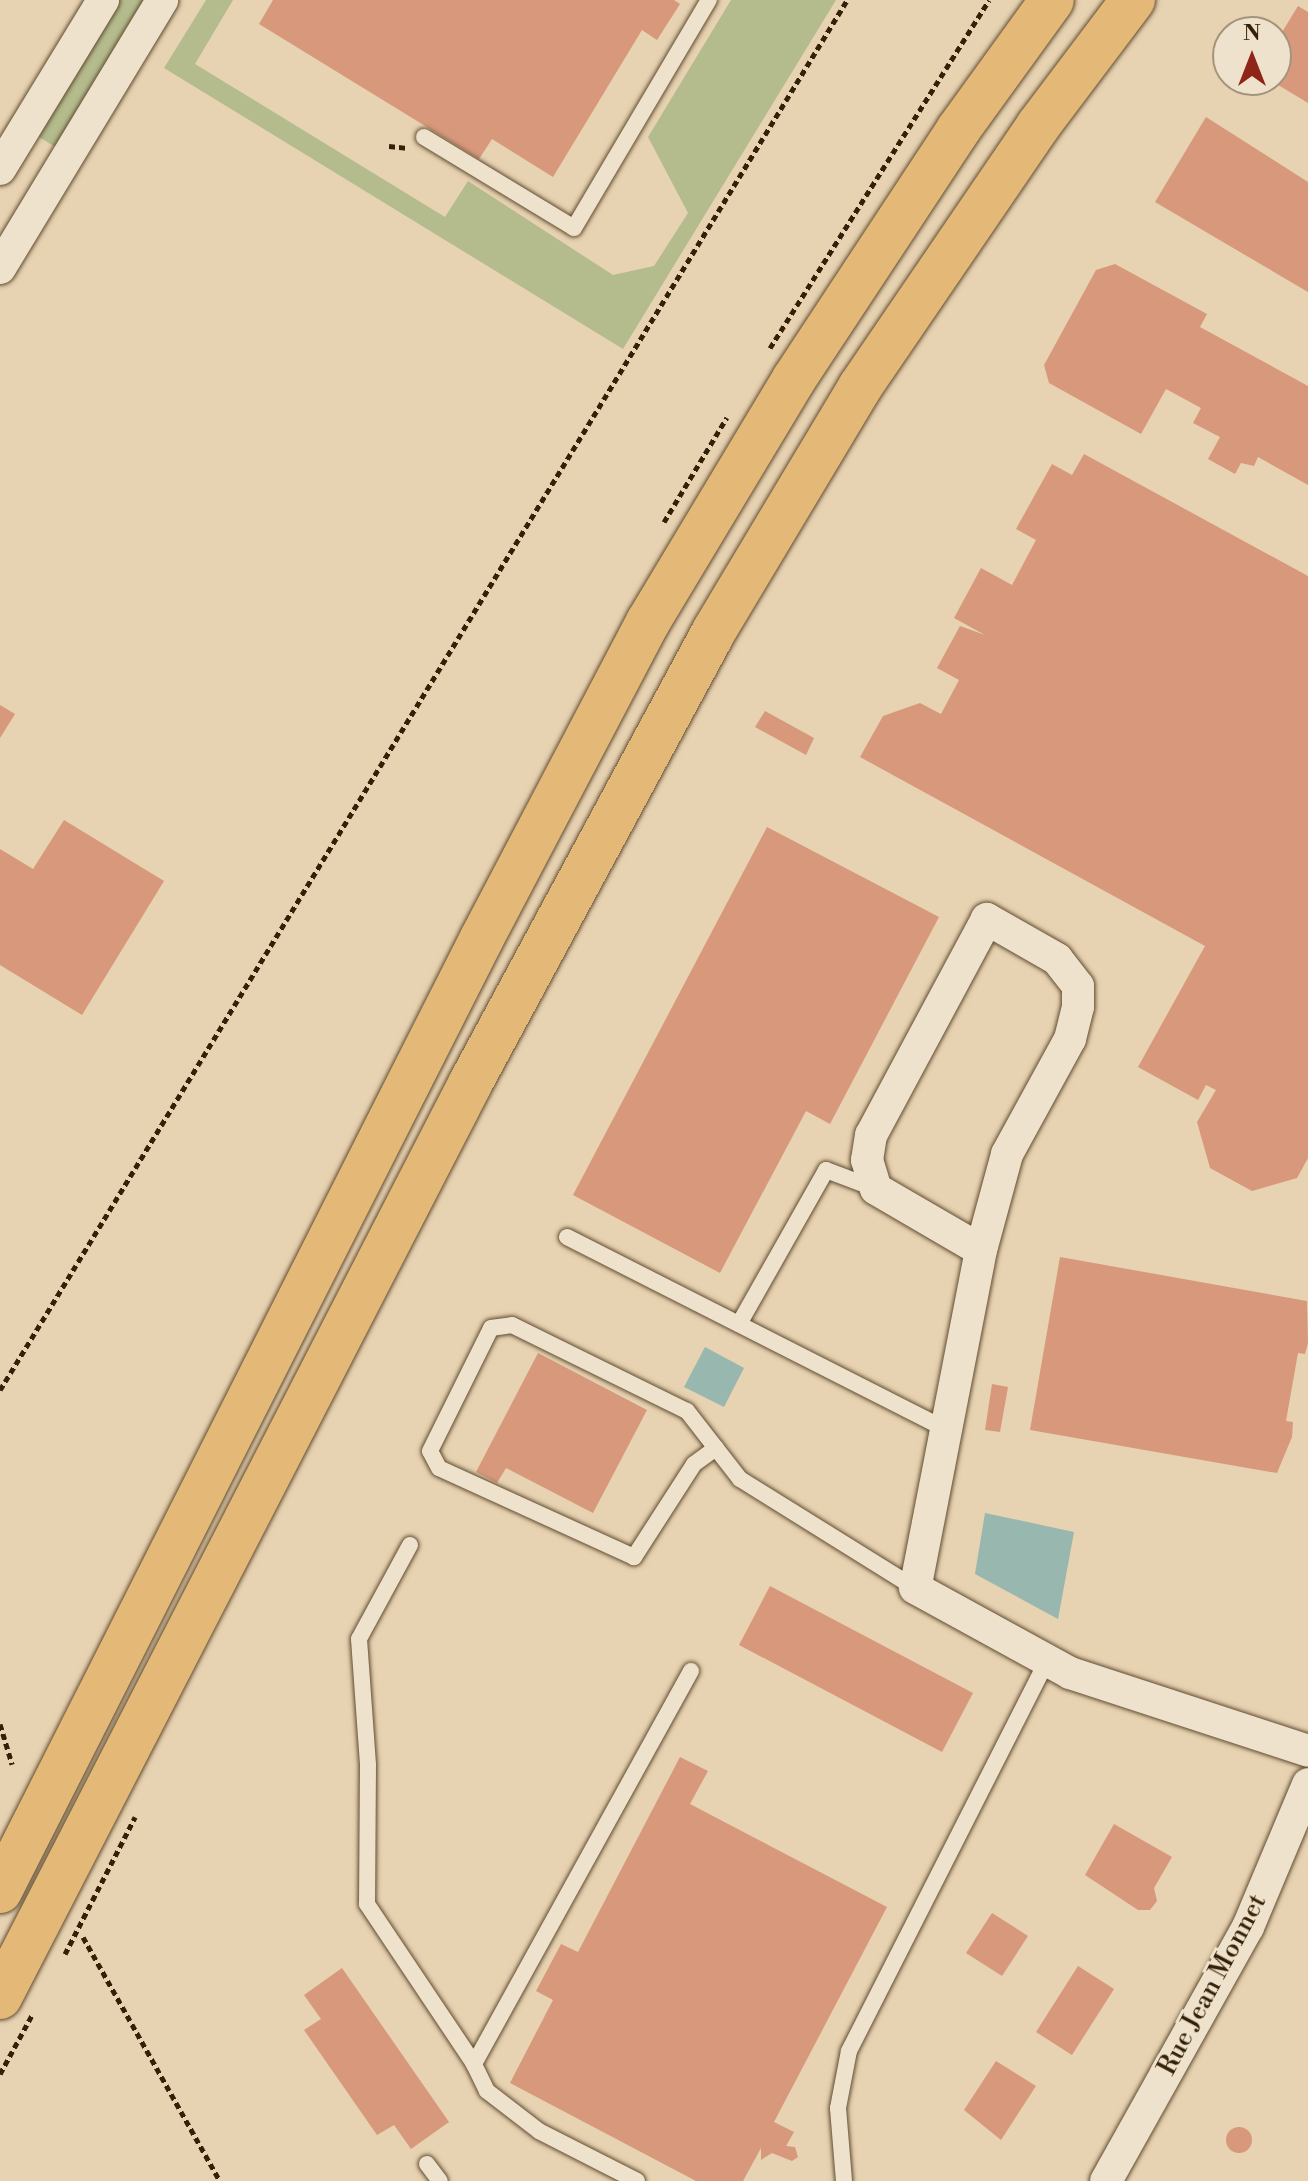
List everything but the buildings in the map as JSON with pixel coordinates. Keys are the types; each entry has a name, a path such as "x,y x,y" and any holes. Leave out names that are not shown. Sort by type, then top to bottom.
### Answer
{"main road":[{"path":"0,1891 482,938 648,622 794,379 958,130 1052,0"},
{"path":"18,2002 471,1082 714,631 860,387 1038,126 1133,0"}],"street":[{"path":"0,169 103,0"},
{"path":"0,268 162,0"},
{"path":"981,1250 876,1189 867,1160 871,1135 987,919 1057,959 1078,986 1078,1007 1070,1039 1007,1154 981,1250 915,1588 1070,1673 1308,1751"},
{"name":"Rue Jean Monnet","path":"1106,2181 1248,1927 1308,1784"}],"lane":[{"path":"424,137 574,228 709,0"},
{"path":"739,1324 826,1170 876,1189"},
{"path":"567,1237 946,1429"},
{"path":"716,1448 694,1464 634,1557 439,1468 430,1451 491,1328 512,1325 687,1411 716,1448 740,1479 915,1588"},
{"path":"410,1545 359,1639 368,1765 367,1904 474,2064 487,2091 539,2131 637,2181"},
{"path":"844,2181 838,2108 849,2051 1047,1660"},
{"path":"474,2064 691,1671"},
{"path":"427,2164 440,2181"}],"path":[{"path":"0,1390 847,0"},
{"path":"0,1724 12,1764"},
{"path":"58,1966 141,1804"},
{"path":"83,1937 220,2181"},
{"path":"0,2074 18,2002"}],"green space":[{"path":"116,0 147,0 57,148 34,134"},
{"path":"206,0 233,0 195,64 445,217 468,181 613,275 654,266 688,213 648,137 731,0 836,0 623,349 164,68"}],"water":[{"path":"705,1347 744,1368 724,1407 684,1387"},
{"path":"985,1513 1074,1532 1058,1619 975,1574"}]}
